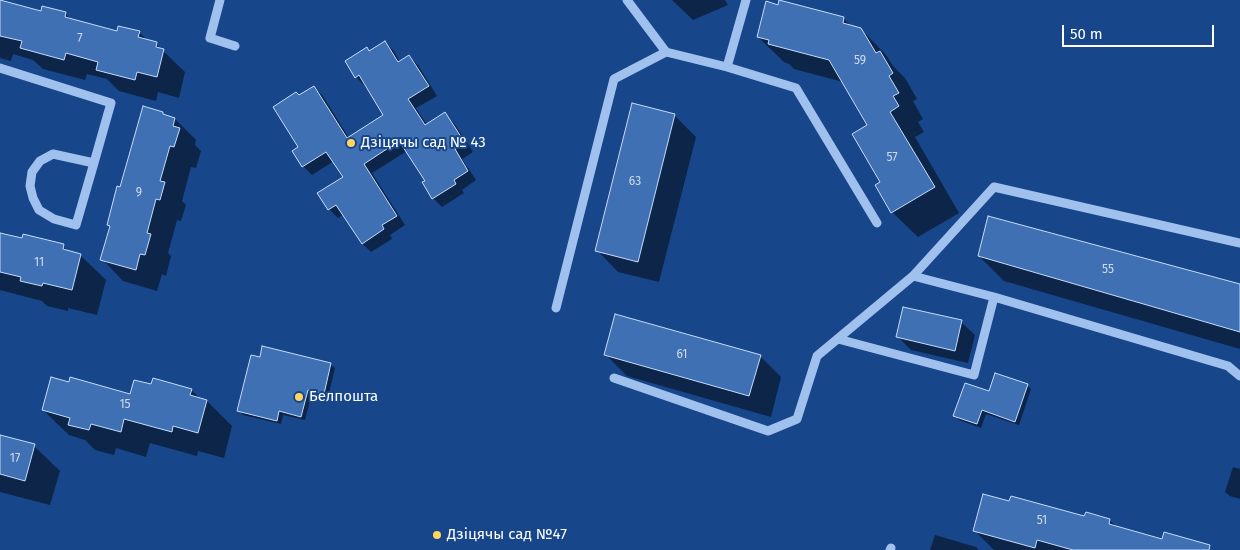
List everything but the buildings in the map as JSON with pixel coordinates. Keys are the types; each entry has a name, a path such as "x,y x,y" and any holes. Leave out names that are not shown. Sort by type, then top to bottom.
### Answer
{"lane":[{"path":"220,0 210,38 235,46"},
{"path":"627,0 666,52 796,88 877,223"},
{"path":"727,68 746,0"},
{"path":"556,308 614,79 666,52"},
{"path":"0,68 111,103 94,163 76,225 54,218 40,210 33,198 30,186 32,172 40,161 53,154 94,163"},
{"path":"614,378 768,431 798,419 816,356 913,276 994,187 1240,243"},
{"path":"913,276 994,297 1228,366 1240,376"},
{"path":"838,338 974,375 994,297"}],"place":[{"name":"Дзіцячы сад № 43","path":"351,143"},
{"name":"Белпошта","path":"299,397"},
{"name":"Дзіцячы сад №47","path":"437,535"}]}
